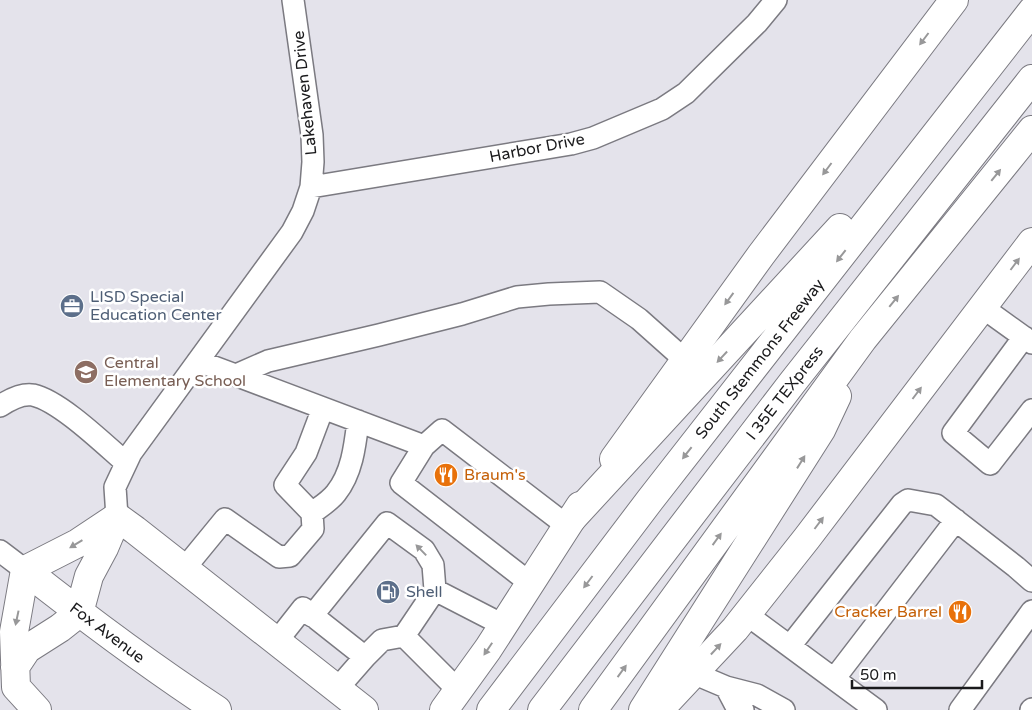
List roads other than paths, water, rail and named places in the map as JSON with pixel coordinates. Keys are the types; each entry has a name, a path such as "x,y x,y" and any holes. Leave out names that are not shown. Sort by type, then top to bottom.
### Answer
{"main road":[{"path":"451,700 488,649 566,525 761,255 954,0"},
{"path":"566,525 822,250 1032,6"},
{"name":"South Stemmons Freeway","path":"491,710 650,500 1032,11"},
{"name":"I 35E TEXpress","path":"542,710 792,383 1032,79"},
{"path":"593,710 863,339 1032,130"},
{"path":"659,710 746,614 807,538 1032,242"},
{"path":"643,710 821,430 863,339"},
{"path":"117,517 364,710"},
{"path":"37,710 16,687 14,632 24,570 78,543 117,517"},
{"path":"15,667 27,649 60,628 79,613 89,576 104,548 117,517"},
{"name":"Fox Avenue","path":"24,570 156,669 217,710"}],"street":[{"name":"Lakehaven Drive","path":"117,517 115,487 131,453 292,232 303,211 311,187 313,162 312,135 293,0"},
{"name":"Harbor Drive","path":"311,187 571,144 593,138 662,109 686,93 757,23 776,0"},
{"path":"236,375 268,361 407,328 517,297 592,292 600,292 639,319 685,360"},
{"path":"982,307 1030,341 953,434 990,464 1032,410"},
{"path":"198,361 424,446"},
{"path":"0,406 14,398 32,395 57,406 126,463"},
{"path":"184,569 225,519 279,557 290,556 313,529 312,513 284,485 306,453 323,408"},
{"path":"312,513 336,494 347,476 355,444 358,421"},
{"path":"530,583 401,483 424,446 442,430 566,525"},
{"path":"790,646 902,504 908,500 936,505 1032,581"},
{"path":"834,679 956,520"},
{"path":"312,616 387,523 424,550 433,565 436,590 404,636 382,640 337,689"},
{"name":"Fox Avenue","path":"0,551 24,570"},
{"path":"436,590 503,625"},
{"path":"277,642 303,608 365,657"},
{"path":"960,710 1032,611"},
{"path":"746,614 876,710"},
{"path":"404,636 451,700"},
{"path":"693,673 726,687 757,695 784,710"},
{"path":"726,687 736,706 743,710"}],"place":[{"name":"LISD Special Education Center","path":"72,306"},
{"name":"Central Elementary School","path":"86,372"},
{"name":"Braum's","path":"446,475"},
{"name":"Shell","path":"388,592"},
{"name":"Cracker Barrel","path":"960,612"}]}
